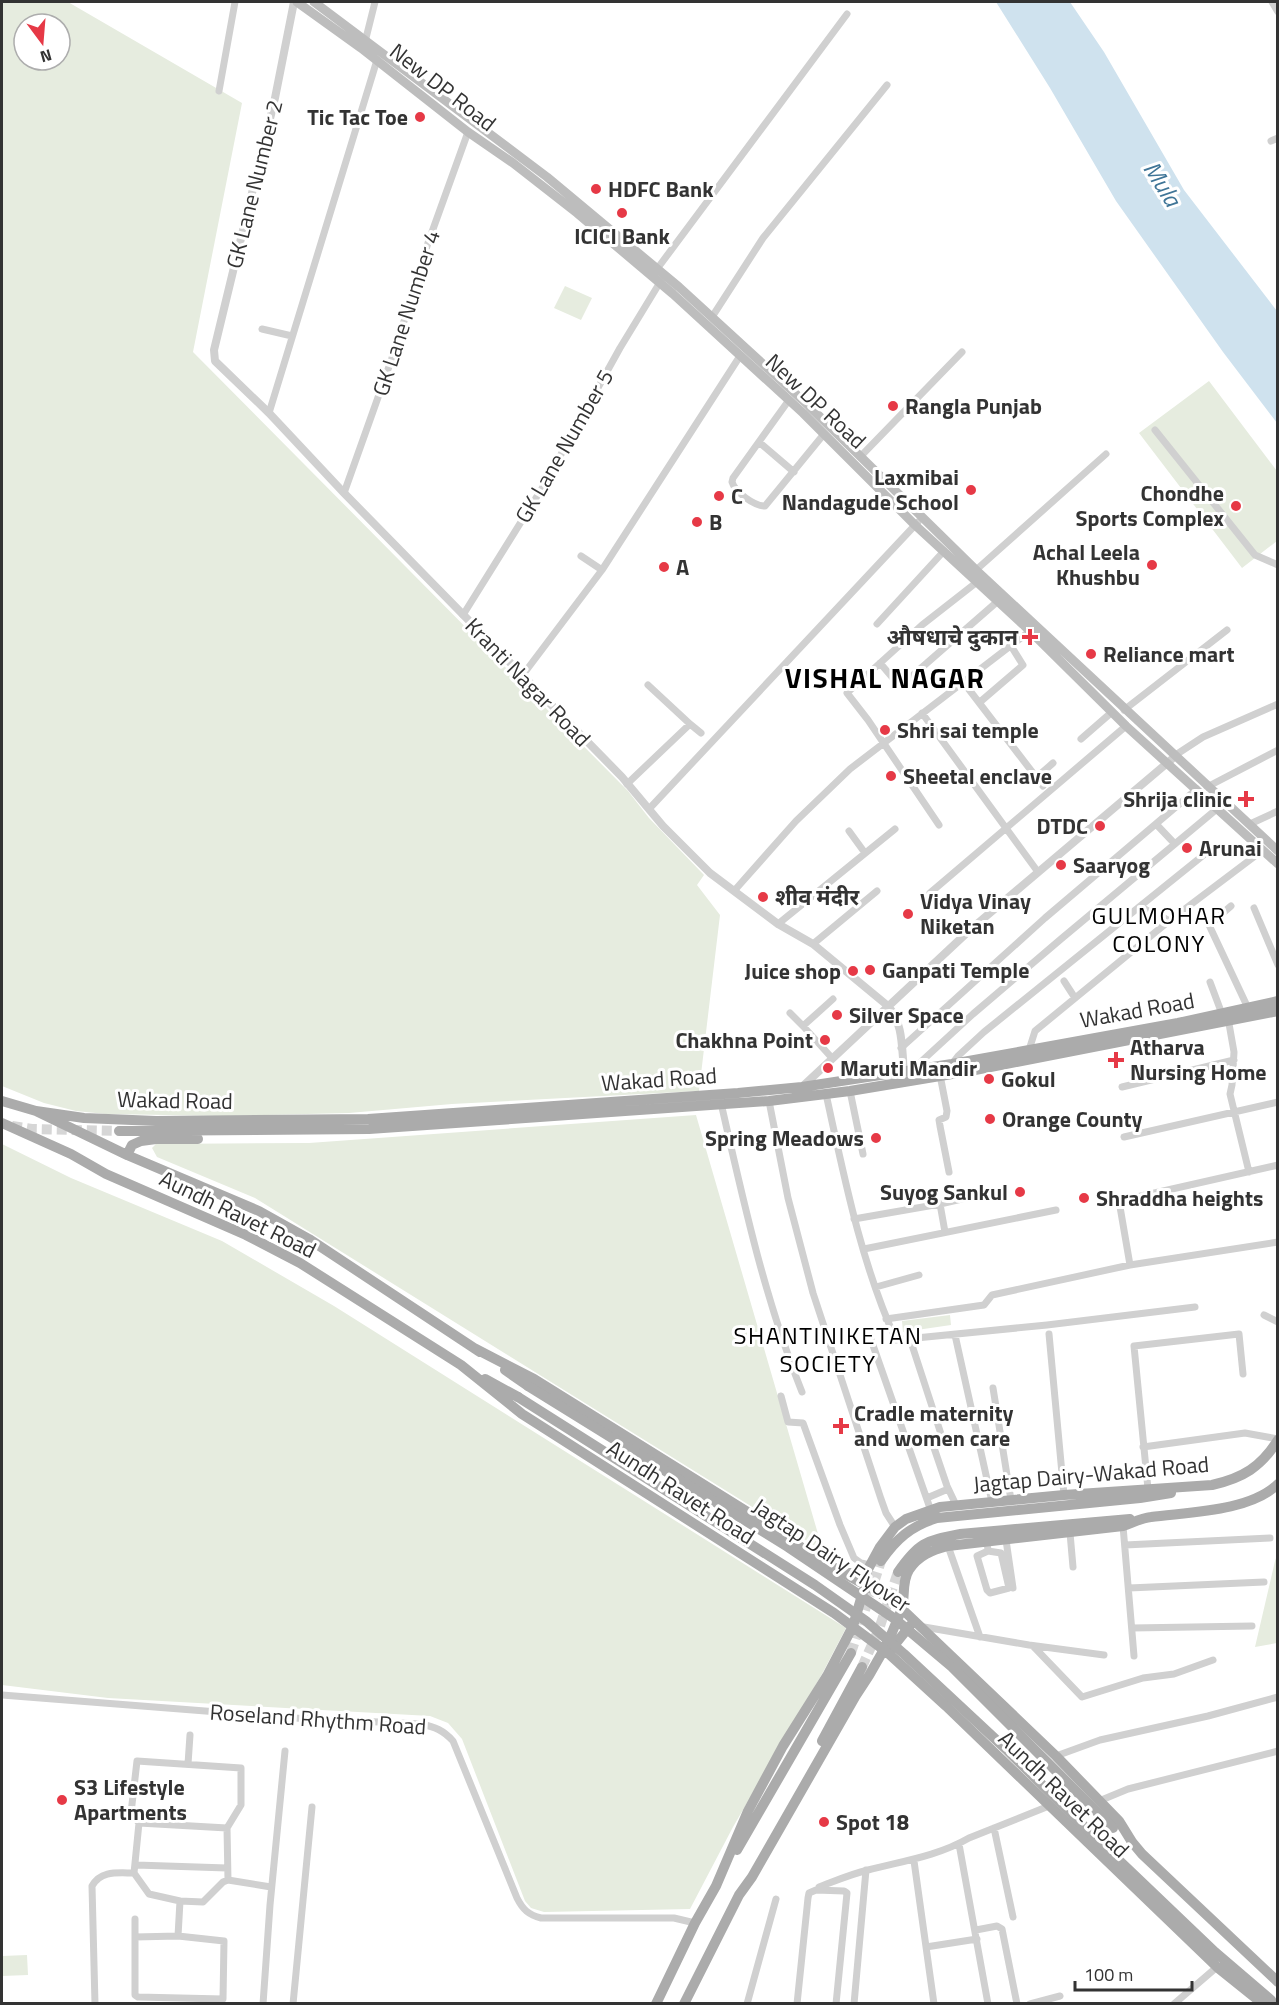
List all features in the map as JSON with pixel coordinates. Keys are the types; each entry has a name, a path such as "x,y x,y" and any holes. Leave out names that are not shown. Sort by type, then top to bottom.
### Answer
{"main road":[{"name":"New DP Road","path":"296,2 364,44"},
{"name":"New DP Road","path":"314,2 468,132 712,317 805,402 860,457 944,551 1030,631 1126,726 1207,787 1278,851"},
{"name":"New DP Road","path":"380,57 547,177 660,276 740,356 918,521 976,570 1124,710 1197,789 1278,864"},
{"name":"Wakad Road","path":"36,1111 84,1118 156,1121 368,1119 720,1100 769,1101 801,1092 826,1094 850,1091 907,1074 940,1075 1032,1060 1278,1002"},
{"name":"Wakad Road","path":"369,1129 801,1092 1226,1016 1278,1011"},
{"name":"Aundh Ravet Road","path":"2,1101 36,1111 127,1155 269,1217 309,1239 474,1348"},
{"name":"Aundh Ravet Road","path":"2,1123 70,1154 106,1174 264,1244 300,1263 461,1365 522,1414 834,1612 885,1651 946,1706 1049,1806 1273,2004"},
{"path":"119,1131 369,1129"},
{"path":"127,1155 132,1145 156,1139 323,1137 369,1129"},
{"path":"474,1348 534,1379 902,1609 1056,1756 1119,1821 1132,1842"},
{"name":"Jagtap Dairy Flyover","path":"474,1348 528,1386 788,1547 895,1619 952,1667 1113,1828 1132,1842"},
{"name":"Jagtap Dairy Flyover","path":"461,1365 518,1397 815,1585 866,1622 949,1695 1104,1846 1111,1859"},
{"name":"Jagtap Dairy-Wakad Road","path":"895,1527 906,1519 956,1505 1192,1487 1228,1482 1246,1474 1266,1456 1278,1439"},
{"path":"898,1572 911,1552 921,1544 935,1539 970,1533 1210,1510 1247,1501 1278,1484"},
{"path":"881,1561 904,1533 921,1523 937,1518 1167,1495 1192,1487"},
{"path":"885,1651 902,1609 904,1583 909,1571 932,1550 948,1546 987,1546 1006,1540 1124,1526 1148,1517"},
{"path":"716,1886 748,1811 783,1746 827,1676 853,1626 869,1568 880,1547 895,1527"},
{"path":"842,1573 856,1573 869,1568"},
{"path":"752,1877 760,1850 867,1669 918,1623"},
{"path":"656,2004 695,1923 851,1653"},
{"path":"684,2004 739,1895 752,1877 855,1697 867,1669"},
{"name":"Aundh Ravet Road","path":"1132,1842 1245,1953 1273,1970 1278,1982"},
{"name":"Aundh Ravet Road","path":"1111,1859 1217,1967 1263,2004"}],"street":[{"path":"219,91 235,2"},
{"name":"GK Lane Number 2","path":"218,365 214,357 214,350 296,2"},
{"path":"364,44 375,2"},
{"path":"1272,2 1278,12"},
{"name":"GK Lane Number 5","path":"463,615 544,485 660,276 847,14"},
{"path":"268,413 380,57"},
{"path":"712,317 764,238 887,85"},
{"name":"GK Lane Number 4","path":"344,493 468,132"},
{"path":"262,329 292,336"},
{"path":"860,457 962,352"},
{"path":"522,676 602,570 740,356"},
{"name":"Kranti Nagar Road","path":"218,365 268,413 627,784 710,873 778,924 813,944 888,1006"},
{"path":"789,400 733,478 735,489 756,504 765,506 824,434"},
{"path":"1155,430 1255,555 1278,566"},
{"path":"759,442 794,472"},
{"path":"976,570 1106,454"},
{"path":"649,808 918,521"},
{"path":"877,624 944,551"},
{"path":"581,556 602,570"},
{"path":"939,825 846,693 922,625 977,582"},
{"path":"880,663 897,683 904,683 998,601"},
{"path":"1124,710 1227,630"},
{"path":"734,891 796,821 850,769 1030,631"},
{"path":"980,702 1023,665 1011,646"},
{"path":"964,683 1043,786"},
{"path":"648,685 701,733"},
{"path":"801,1092 832,1058 970,929 1171,759 1203,737 1278,704"},
{"path":"1081,739 1112,712"},
{"path":"922,714 1038,872"},
{"path":"627,784 690,724"},
{"path":"930,893 1126,726"},
{"path":"1207,787 1278,750"},
{"path":"1036,777 1053,763"},
{"path":"901,1048 1045,918 1197,789"},
{"path":"888,1006 896,1015 900,1027 901,1048 907,1074 973,1014 1218,808"},
{"path":"1250,825 1278,811"},
{"path":"1156,824 1174,843"},
{"path":"778,924 895,829"},
{"path":"849,831 865,853"},
{"path":"952,1064 984,1032 1211,849"},
{"path":"1029,1050 1035,1031 1169,921 1263,850"},
{"path":"813,944 877,891"},
{"path":"1141,906 1146,911 1163,916 1169,921"},
{"path":"1232,906 1209,925 1248,1008"},
{"path":"1254,908 1278,965"},
{"path":"1064,981 1075,998"},
{"path":"1210,982 1226,1016 1234,1060 1230,1090 1233,1112 1249,1172"},
{"path":"803,1026 833,999"},
{"path":"790,1013 832,1058"},
{"path":"1122,1087 1234,1060"},
{"path":"940,1075 947,1111 946,1117 939,1120 949,1172"},
{"path":"850,1091 863,1154"},
{"path":"826,1094 854,1219 886,1320 896,1340 1195,1307"},
{"path":"720,1100 763,1272 791,1365 802,1392"},
{"path":"769,1101 788,1198 813,1293 886,1513 895,1527"},
{"path":"1124,1137 1278,1101"},
{"path":"1130,1265 1119,1201 1278,1165"},
{"path":"854,1219 940,1204 1001,1190"},
{"path":"940,1204 945,1232"},
{"path":"864,1249 1056,1210"},
{"path":"886,1320 984,1305 992,1295 1130,1265 1278,1242"},
{"path":"876,1287 919,1275"},
{"path":"1264,1314 1278,1322"},
{"path":"867,1331 931,1511"},
{"path":"1049,1334 1064,1495"},
{"path":"1148,1489 1134,1346 1239,1334 1243,1374"},
{"path":"955,1335 992,1502"},
{"path":"910,1339 941,1434 931,1440 956,1505"},
{"path":"993,1389 1011,1500"},
{"path":"780,1396 789,1422 803,1422 854,1557 869,1568"},
{"path":"1143,1447 1245,1432 1278,1439"},
{"path":"927,1498 948,1489"},
{"path":"1124,1526 1134,1656"},
{"path":"1070,1533 1073,1567"},
{"path":"1125,1545 1270,1538"},
{"path":"1006,1540 1013,1588"},
{"path":"948,1546 980,1637"},
{"path":"987,1546 1001,1553 1009,1588 988,1592 977,1556 987,1546"},
{"path":"1129,1588 1264,1582"},
{"path":"918,1623 928,1628 980,1637 1104,1655"},
{"path":"1132,1628 1252,1626"},
{"path":"1033,1646 1082,1697 1143,1678 1174,1674 1213,1660"},
{"name":"Roseland Rhythm Road","path":"2,1695 282,1717 421,1724 436,1727 445,1732 453,1741 517,1898 530,1915 541,1918 674,1918 695,1923"},
{"path":"1056,1756 1100,1740 1208,1716 1278,1697"},
{"path":"188,1764 190,1735"},
{"path":"263,2004 271,1887 285,1751"},
{"path":"1099,1801 1128,1790 1278,1751"},
{"path":"228,1880 227,1828 241,1805 241,1767 137,1761 131,1813 139,1823 135,1869 148,1894 180,1901 203,1902 223,1882 228,1880 271,1887"},
{"path":"819,1887 866,1870 914,1861 1049,1806"},
{"path":"293,2004 312,1807"},
{"path":"139,1823 227,1828"},
{"path":"994,1828 1013,1917"},
{"path":"959,1844 988,2004"},
{"path":"914,1861 934,2004"},
{"path":"95,2004 93,1882 103,1875 135,1869 227,1868"},
{"path":"854,2004 866,1870"},
{"path":"797,2004 808,1898 809,1893 816,1890 847,1893 836,2004"},
{"path":"747,2004 776,1899"},
{"path":"178,1936 180,1901"},
{"path":"135,1919 135,1937 135,1995 169,2001 223,1999 224,1941 178,1936 135,1937"},
{"path":"976,1930 997,1926 1002,1929 1017,2004"},
{"path":"926,1947 977,1939"},
{"path":"1174,2004 1217,1967"},
{"path":"1030,2004 1060,1996"}],"shaded area":[{"path":"2,2 68,2 242,103 193,352 628,791 649,818 704,875 697,885 720,915 699,1091 452,1104 349,1113 225,1116 106,1114 76,1111 44,1103 2,1086"},
{"path":"565,286 592,298 581,320 554,308"},
{"name":"Chondhe Sports Complex","path":"1209,381 1277,471 1277,541 1242,568 1139,433"},
{"path":"696,1115 823,1551 255,1198 157,1157 152,1148 156,1144 309,1143"},
{"path":"2,1144 71,1178 222,1241 334,1306 846,1628 822,1674 733,1827 690,1909 544,1912 531,1908 525,1901 462,1739 448,1723 430,1716 108,1698 2,1685"},
{"path":"950,1315 951,1325 903,1332 902,1321"},
{"path":"1277,1555 1277,1643 1255,1647 1275,1561"},
{"path":"27,1955 28,1975 2,1976 2,1956"}],"water":[{"name":"Mula","path":"996,2 1070,2 1104,52 1184,190 1277,311 1277,423 1223,352 1116,201 1050,88"}],"tunnel":[{"path":"12,1126 32,1129 119,1131"},
{"path":"851,1653 881,1561"},
{"path":"862,1667 879,1629 898,1572"}],"place":[{"name":"Tic Tac Toe","path":"420,117"},
{"name":"HDFC Bank","path":"596,189"},
{"name":"ICICI Bank","path":"622,213"},
{"name":"Rangla Punjab","path":"893,406"},
{"name":"Laxmibai Nandagude School","path":"971,490"},
{"name":"C","path":"719,496"},
{"name":"Chondhe Sports Complex","path":"1236,506"},
{"name":"B","path":"697,522"},
{"name":"Achal Leela Khushbu","path":"1152,565"},
{"name":"A","path":"664,567"},
{"name":"औषधाचे दुकान","path":"1030,637"},
{"name":"Reliance mart","path":"1091,654"},
{"name":"Shri sai temple","path":"885,730"},
{"name":"Sheetal enclave","path":"891,776"},
{"name":"Shrija clinic","path":"1246,799"},
{"name":"DTDC","path":"1100,826"},
{"name":"Arunai","path":"1187,848"},
{"name":"Saaryog","path":"1061,865"},
{"name":"शीव मंदीर","path":"763,897"},
{"name":"Vidya Vinay Niketan","path":"908,914"},
{"name":"Ganpati Temple","path":"870,970"},
{"name":"Juice shop","path":"853,971"},
{"name":"Silver Space","path":"837,1015"},
{"name":"Chakhna Point","path":"825,1040"},
{"name":"Atharva Nursing Home","path":"1116,1060"},
{"name":"Maruti Mandir","path":"828,1068"},
{"name":"Gokul","path":"989,1079"},
{"name":"Orange County","path":"990,1119"},
{"name":"Spring Meadows","path":"876,1138"},
{"name":"Suyog Sankul","path":"1020,1192"},
{"name":"Shraddha heights","path":"1084,1198"},
{"name":"Cradle maternity and women care","path":"841,1426"},
{"name":"S3 Lifestyle Apartments","path":"62,1800"},
{"name":"Spot 18","path":"824,1822"}],"district":[{"name":"VISHAL NAGAR","path":"885,678"},
{"name":"GULMOHAR COLONY","path":"1159,930"},
{"name":"SHANTINIKETAN SOCIETY","path":"828,1350"}]}
